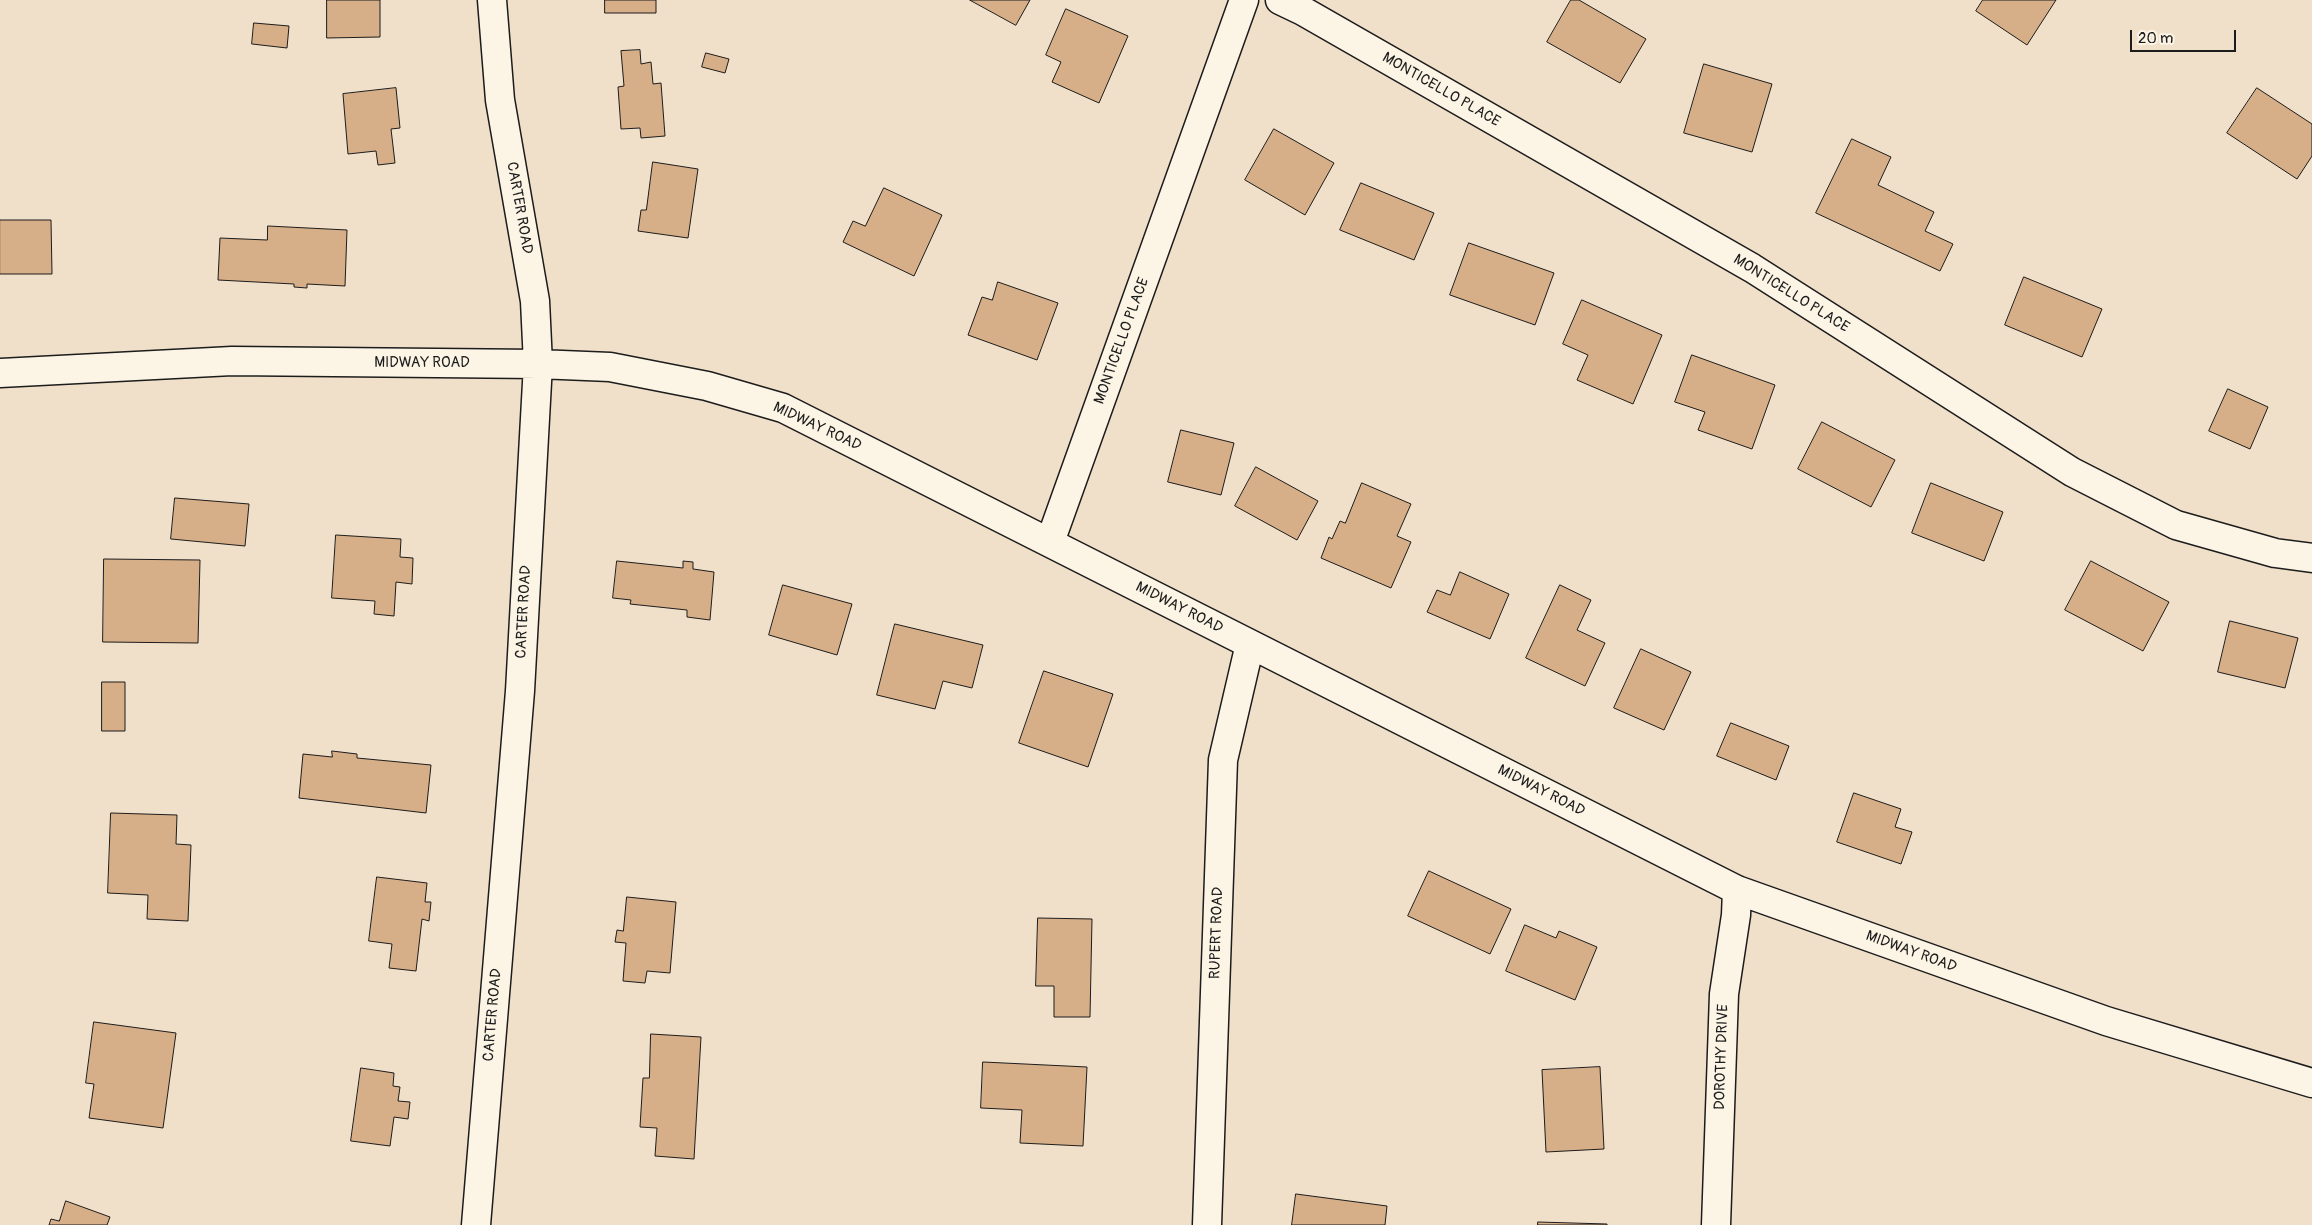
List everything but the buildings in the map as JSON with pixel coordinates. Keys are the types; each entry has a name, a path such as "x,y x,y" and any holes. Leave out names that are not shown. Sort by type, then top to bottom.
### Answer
{"street":[{"name":"CARTER ROAD","path":"476,1225 520,691 538,364 535,301 500,100 492,0"},
{"name":"MONTICELLO PLACE","path":"1050,542 1244,0"},
{"name":"MONTICELLO PLACE","path":"1280,0 1312,16 1752,268 2072,472 2176,525 2275,553 2312,558"},
{"name":"MIDWAY ROAD","path":"0,373 232,362 538,364 610,367 707,386 783,408 1737,890 2106,1021 2312,1084"},
{"name":"RUPERT ROAD","path":"1207,1225 1223,760 1250,644"},
{"name":"DOROTHY DRIVE","path":"1716,1225 1724,994 1736,915 1737,890"}]}
